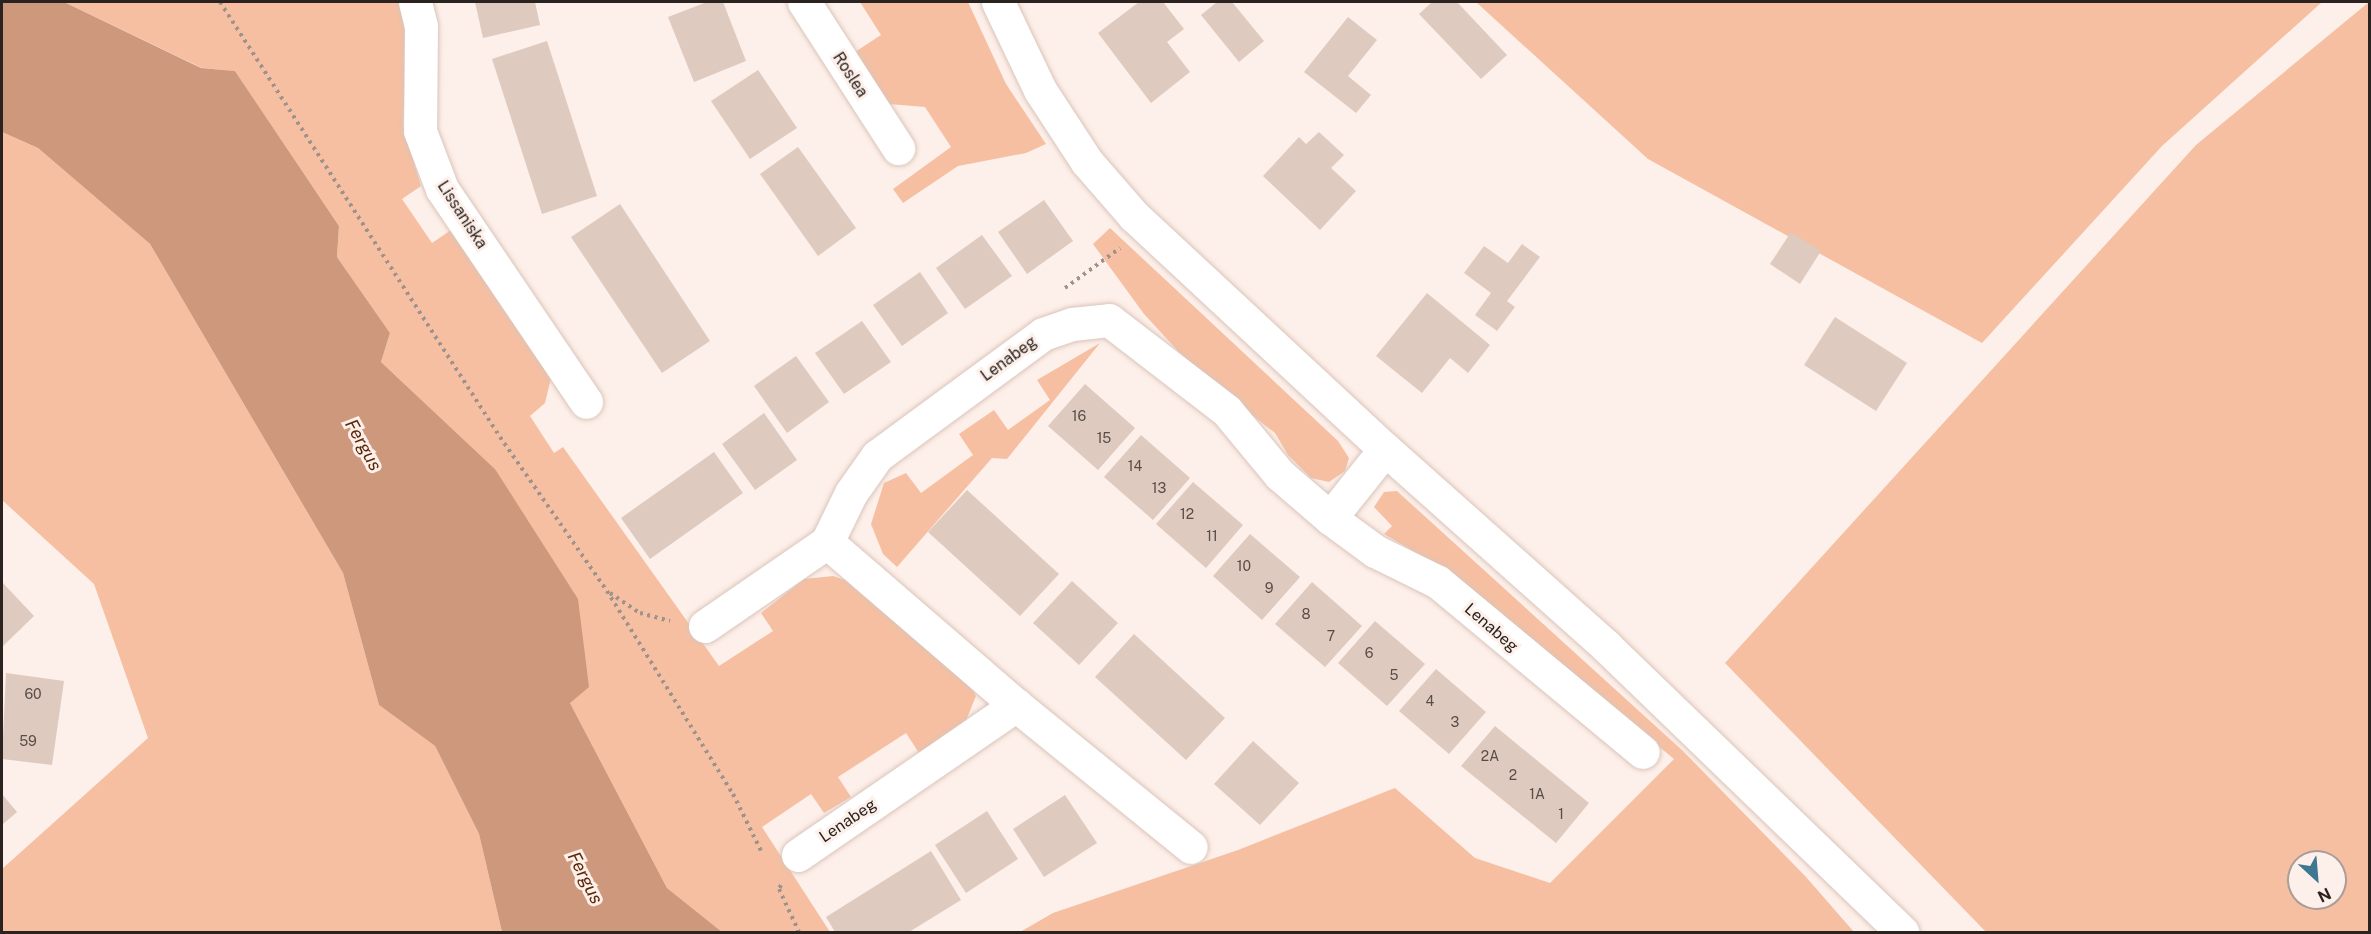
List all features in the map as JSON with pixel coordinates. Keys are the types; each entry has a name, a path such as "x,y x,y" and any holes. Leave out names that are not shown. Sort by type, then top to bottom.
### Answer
{"street":[{"name":"Lissaniska","path":"415,2 421,26 420,130 442,189 586,402"},
{"name":"Roslea","path":"804,2 898,148"},
{"path":"998,2 1040,90 1087,162 1134,216 1385,449 1606,645 1902,933"},
{"name":"Lenabeg","path":"705,626 827,542 851,493 878,456 1043,334 1072,324 1109,320 1227,411 1280,475 1330,518 1375,551 1437,582 1643,752"},
{"path":"1330,518 1385,449"},
{"path":"827,542 1016,705 1191,847"},
{"name":"Lenabeg","path":"798,855 1016,705"}],"path":[{"path":"220,2 500,437 607,591 733,794 770,869 798,855"},
{"path":"607,591 639,613 705,626"},
{"path":"798,855 779,888 799,933"}],"shaded area":[{"path":"64,2 399,2 407,43 403,126 421,186 402,199 432,243 451,230 551,378 545,403 530,416 554,453 563,447 719,666 773,631 761,613 804,579 833,576 845,580 971,687 976,696 965,723 919,753 906,733 838,777 851,797 824,813 811,794 762,827 830,932 722,932 667,888 570,703 495,469 381,362 390,333 337,257 339,226 235,71 202,68"},
{"path":"860,2 968,2 1006,84 1046,144 1026,153 958,166 903,203 893,189 951,147 925,107 889,104 855,52 881,35"},
{"path":"1476,2 2322,2 2162,146 1982,343 1648,159"},
{"path":"2369,2 2369,932 1986,932 1725,663 2196,145"},
{"path":"2,132 38,148 150,244 343,573 379,705 435,746 479,834 502,932 2,932 2,869 148,738 94,584 2,500"},
{"path":"1110,228 1338,441 1349,458 1345,471 1329,482 1311,478 1288,455 1275,433 1199,374 1144,314 1093,244"},
{"path":"1100,343 1007,459 992,458 897,567 883,554 871,524 884,483 906,473 921,493 973,455 959,434 994,410 1008,430 1050,400 1037,380"},
{"path":"1397,491 1683,751 1806,877 1854,932 1020,932 1053,913 1238,850 1395,788 1475,858 1550,883 1674,759 1447,571 1384,534 1392,526 1374,507 1384,492"}],"water":[{"name":"Fergus","path":"2,2 64,2 201,68 235,71 339,226 337,257 390,333 381,362 495,469 578,599 589,687 570,703 667,888 722,932 502,932 479,834 435,746 379,705 343,573 150,244 38,148 2,132"}],"building":[{"path":"475,2 535,2 540,25 483,38"},
{"path":"707,2 723,2 746,61 694,82 668,17"},
{"path":"1139,2 1163,2 1184,29 1167,42 1190,72 1151,103 1098,33"},
{"path":"1217,2 1232,2 1264,41 1239,62 1201,15"},
{"path":"1432,2 1457,2 1507,55 1481,79 1419,14"},
{"path":"1348,17 1377,40 1348,76 1371,95 1356,113 1304,72"},
{"path":"547,41 597,196 542,214 492,59"},
{"path":"758,70 797,128 750,159 711,101"},
{"path":"1319,132 1344,155 1331,168 1356,191 1320,230 1263,176 1299,137 1306,144"},
{"path":"798,147 856,228 818,256 760,174"},
{"path":"1044,200 1073,241 1027,274 998,232"},
{"path":"620,204 710,341 662,373 571,237"},
{"path":"1791,232 1821,251 1800,284 1770,264"},
{"path":"982,235 1012,276 965,309 936,268"},
{"path":"1522,244 1540,257 1507,301 1515,307 1497,331 1475,315 1491,293 1464,273 1484,246 1508,263"},
{"path":"920,272 948,313 902,346 873,305"},
{"path":"1427,293 1490,345 1468,373 1450,358 1422,393 1376,356"},
{"path":"1835,317 1907,363 1876,411 1804,365"},
{"path":"862,321 891,362 844,394 815,353"},
{"path":"796,356 829,402 787,433 754,386"},
{"path":"1085,384 1135,428 1098,470 1048,426"},
{"path":"764,413 797,460 755,490 722,444"},
{"path":"1141,435 1190,478 1153,520 1104,477"},
{"path":"714,452 743,493 650,559 621,518"},
{"path":"1193,482 1243,525 1206,568 1156,524"},
{"path":"967,490 1059,574 1020,616 928,532"},
{"path":"1250,534 1300,577 1262,620 1213,576"},
{"path":"1072,581 1118,623 1079,665 1033,623"},
{"path":"2,582 34,616 2,647"},
{"path":"1312,582 1362,626 1325,667 1275,624"},
{"path":"1375,621 1425,664 1387,706 1338,663"},
{"path":"1134,634 1225,718 1186,760 1095,677"},
{"path":"1436,669 1486,712 1449,754 1399,711"},
{"path":"6,673 64,681 52,765 2,759"},
{"path":"1495,726 1589,803 1556,843 1461,766"},
{"path":"1253,741 1299,783 1260,825 1214,784"},
{"path":"2,794 17,812 2,825"},
{"path":"1065,795 1097,843 1044,877 1013,829"},
{"path":"987,811 1018,859 966,893 935,845"},
{"path":"931,851 961,900 909,932 835,932 826,917"}]}
